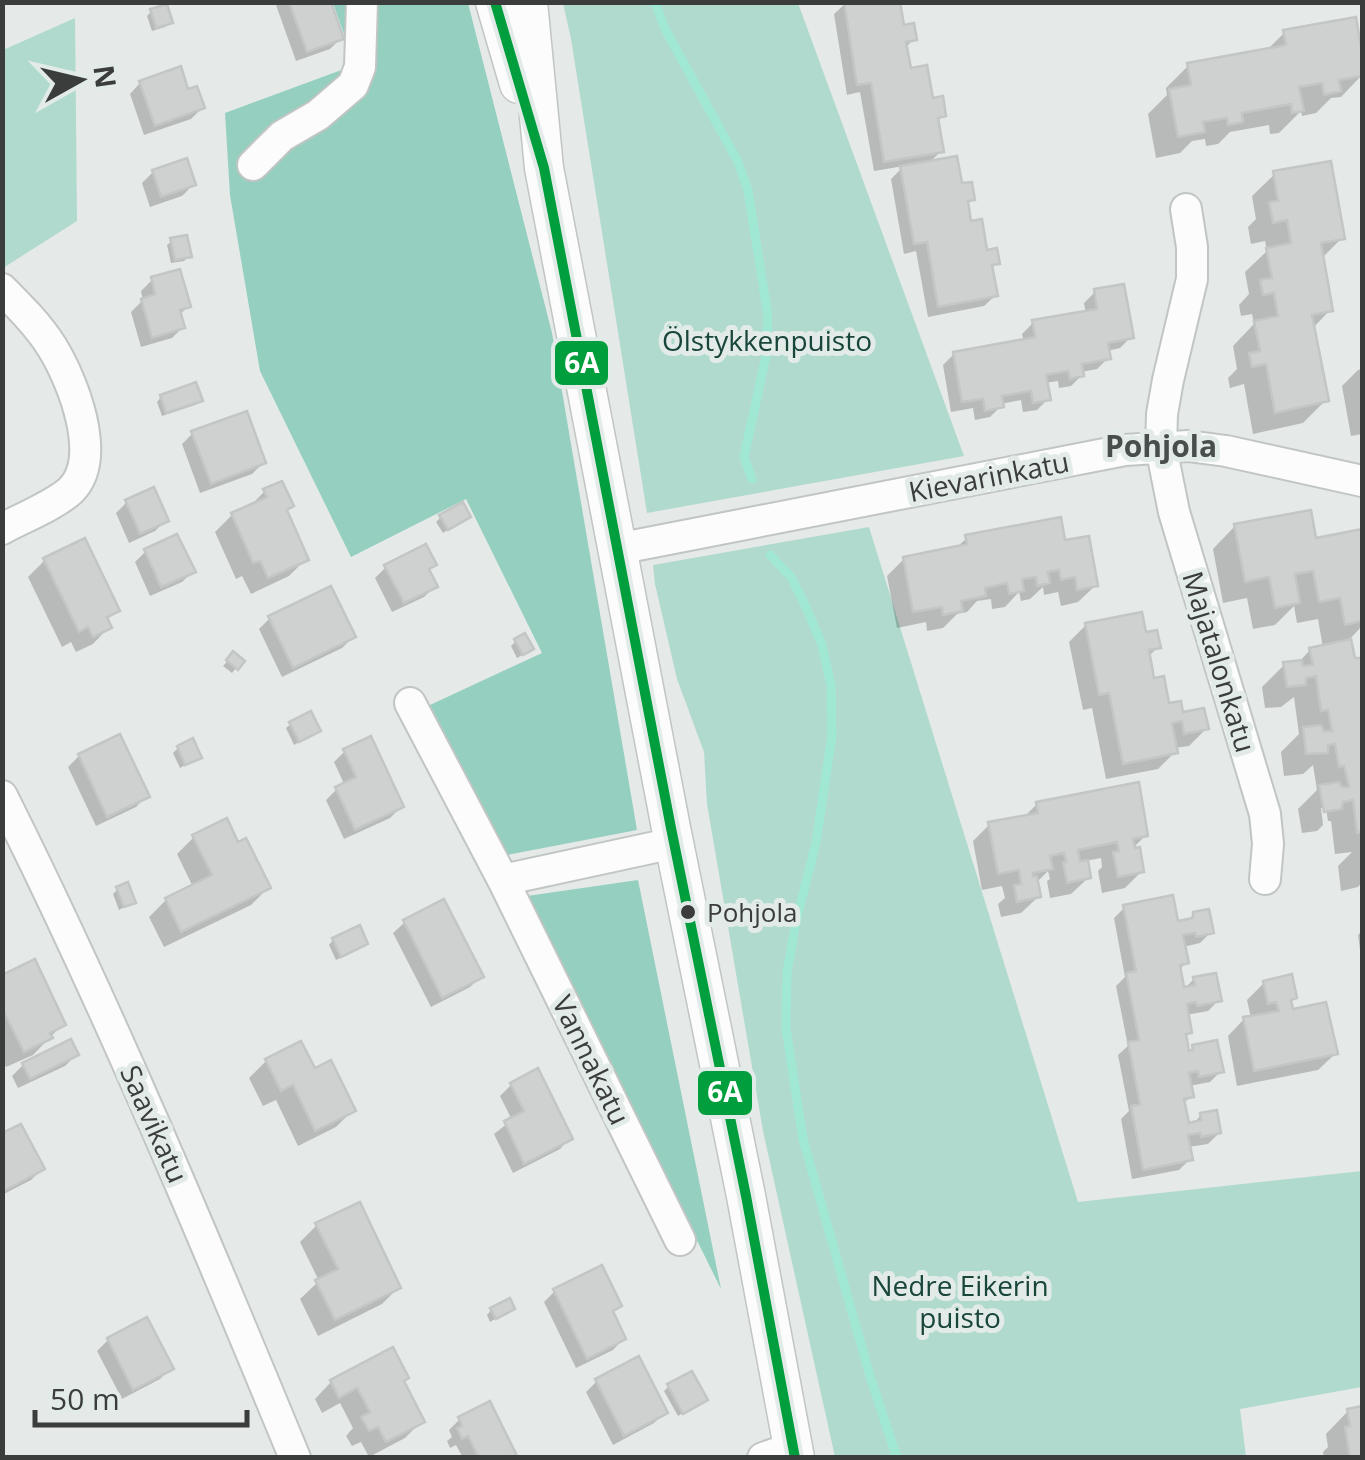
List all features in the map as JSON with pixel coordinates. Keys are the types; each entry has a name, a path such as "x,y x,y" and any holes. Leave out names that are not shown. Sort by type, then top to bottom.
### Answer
{"street":[{"path":"253,166 282,136 318,116 353,85 360,68 362,2"},
{"path":"494,2 544,168"},
{"path":"528,2 544,168 746,1196 783,1454"},
{"name":"Majatalonkatu","path":"1186,209 1192,279 1168,380 1161,447 1174,512 1265,814 1265,879"},
{"path":"2,288 34,323 67,378 80,416 85,456 81,476 70,491 2,529"},
{"name":"Kievarinkatu","path":"617,548 1125,450 1188,446 1362,480"},
{"name":"Vannakatu","path":"410,702 503,880 680,1240"},
{"name":"Saavikatu","path":"2,796 61,914 179,1179 295,1458"},
{"path":"503,880 674,843"}],"green space":[{"path":"333,3 468,3 552,333 637,830 507,855 430,705 542,653 466,499 351,557 260,371 230,195 225,113 355,65"},
{"name":"Ölstykkenpuisto","path":"563,3 798,3 964,456 647,513"},
{"path":"75,18 77,221 3,268 3,50"},
{"name":"Nedre Eikerin puisto","path":"869,527 1078,1202 1362,1171 1362,1387 1240,1409 1246,1457 835,1457 763,1131 707,804 704,752 677,679 653,565"},
{"path":"638,880 721,1289 527,896"}],"building":[{"path":"289,2 331,2 344,39 307,52"},
{"path":"844,2 900,2 904,25 914,23 917,40 906,42 911,68 927,65 933,98 943,96 946,116 938,118 944,152 884,162 871,83 857,85"},
{"path":"167,4 173,23 156,28 150,9"},
{"path":"1356,17 1362,76 1339,80 1341,91 1324,95 1322,83 1299,87 1304,111 1292,113 1291,104 1242,113 1243,122 1228,125 1227,118 1203,122 1205,132 1178,137 1169,89 1191,85 1187,63 1286,45 1283,30"},
{"path":"181,66 188,89 197,86 205,108 155,126 139,81"},
{"path":"957,156 962,183 972,182 975,200 968,201 971,221 982,219 987,250 997,248 1000,264 992,265 998,296 938,307 927,242 914,244 900,166"},
{"path":"187,158 196,185 161,197 152,170"},
{"path":"1331,161 1345,239 1321,243 1333,311 1312,315 1329,401 1275,413 1266,364 1252,367 1249,353 1260,351 1254,321 1278,316 1274,293 1263,295 1260,280 1272,278 1266,248 1291,243 1287,220 1273,223 1269,202 1278,201 1273,171"},
{"path":"187,235 192,257 175,260 170,238"},
{"path":"180,269 191,307 180,310 185,328 152,338 141,299 155,294 151,277"},
{"path":"1124,284 1134,338 1108,343 1111,359 1082,364 1084,376 1070,379 1068,371 1046,375 1051,400 1033,403 1031,391 1002,396 1004,407 985,411 983,399 962,402 953,352 1035,337 1032,320 1097,309 1094,289"},
{"path":"196,382 203,401 166,413 160,395"},
{"path":"247,411 266,463 211,484 191,431"},
{"path":"282,481 294,506 287,510 309,560 268,578 260,561 253,563 231,513 267,497 263,489"},
{"path":"154,487 169,521 140,534 125,500"},
{"path":"463,502 471,517 448,530 439,515"},
{"path":"1311,510 1316,538 1362,529 1362,621 1345,625 1340,598 1319,602 1313,571 1295,574 1300,603 1275,608 1269,577 1245,582 1234,524"},
{"path":"1061,517 1065,540 1089,536 1098,586 1077,590 1075,577 1061,580 1059,570 1048,572 1050,583 1037,586 1036,577 1022,579 1024,591 1009,594 1007,583 985,588 986,596 961,601 963,611 943,615 942,607 913,612 903,557 967,544 965,535"},
{"path":"177,534 196,572 161,587 144,549"},
{"path":"85,538 120,611 107,617 112,628 93,637 88,627 79,632 43,558"},
{"path":"426,544 437,565 429,569 438,587 404,603 384,565"},
{"path":"331,586 356,637 293,668 268,616"},
{"path":"1142,612 1146,632 1157,630 1161,648 1149,650 1154,678 1164,676 1169,703 1181,701 1183,712 1204,708 1209,729 1184,734 1182,721 1172,723 1178,753 1123,764 1109,693 1099,695 1085,623"},
{"path":"525,633 534,649 523,655 514,639"},
{"path":"1351,639 1355,658 1362,658 1362,832 1357,833 1353,800 1343,802 1342,809 1324,812 1319,785 1339,782 1342,787 1349,787 1344,766 1339,767 1335,744 1328,745 1328,753 1306,754 1303,727 1321,725 1324,731 1332,731 1328,710 1321,711 1316,676 1306,678 1306,685 1287,687 1283,662 1302,660 1303,666 1313,665 1309,648"},
{"path":"233,651 245,661 238,670 226,660"},
{"path":"311,711 321,731 299,742 289,722"},
{"path":"120,734 150,797 107,817 78,754"},
{"path":"371,736 404,807 355,830 335,787 356,777 343,749"},
{"path":"193,738 202,758 185,765 177,746"},
{"path":"1139,782 1148,836 1133,839 1135,848 1140,847 1144,872 1118,877 1113,852 1119,851 1117,842 1078,850 1080,861 1088,860 1091,878 1067,883 1064,853 1050,856 1053,869 1033,873 1041,897 1017,902 1014,885 1021,884 1019,870 998,874 988,822 1038,813 1036,802"},
{"path":"227,818 238,842 246,838 271,888 181,932 165,898 212,875 192,835"},
{"path":"128,882 136,903 124,907 116,887"},
{"path":"1173,895 1178,921 1209,909 1214,933 1183,935 1189,963 1180,965 1184,987 1195,985 1193,977 1216,973 1222,1001 1187,1004 1192,1033 1186,1034 1189,1051 1193,1050 1192,1045 1217,1040 1224,1072 1199,1077 1198,1071 1189,1073 1194,1097 1184,1099 1189,1123 1201,1120 1200,1113 1217,1110 1221,1133 1188,1135 1193,1160 1143,1170 1131,1106 1140,1104 1128,1042 1139,1040 1126,973 1136,971 1123,905"},
{"path":"444,899 484,977 442,998 403,920"},
{"path":"360,925 368,944 341,957 332,938"},
{"path":"35,959 66,1025 50,1033 53,1038 24,1052 2,1008 2,975"},
{"path":"1292,974 1297,998 1291,1000 1293,1009 1326,1002 1338,1054 1254,1071 1243,1017 1279,1011 1276,1002 1268,1004 1263,981"},
{"path":"71,1039 79,1055 30,1079 22,1063"},
{"path":"301,1041 315,1068 331,1060 356,1111 315,1131 293,1085 281,1091 265,1059"},
{"path":"538,1068 573,1139 524,1164 504,1121 524,1111 510,1083"},
{"path":"21,1124 45,1169 2,1192 2,1133"},
{"path":"360,1202 401,1288 335,1320 315,1280 338,1269 315,1223"},
{"path":"602,1265 622,1306 613,1311 626,1339 587,1359 553,1289"},
{"path":"510,1298 515,1309 496,1319 490,1308"},
{"path":"147,1317 174,1369 133,1390 107,1338"},
{"path":"393,1347 409,1378 404,1381 425,1422 386,1442 378,1427 369,1431 361,1417 370,1412 357,1388 339,1398 330,1380"},
{"path":"639,1356 668,1413 624,1436 595,1379"},
{"path":"692,1371 708,1400 683,1414 667,1384"},
{"path":"490,1401 518,1458 479,1458 468,1436 462,1439 458,1417"},
{"path":"1362,1406 1362,1458 1350,1458 1345,1427 1350,1426 1347,1409"}],"waterway":[{"path":"655,2 665,29 737,160 748,190 768,317 766,356 744,457 752,479"},
{"path":"770,555 791,577 805,605 822,645 831,685 832,735 816,843 787,972 786,1028 803,1139 897,1458"}],"transit line":[{"name":"6A","path":"495,2 544,168 795,1458"}],"place":[{"name":"Pohjola","path":"688,912"}],"district":[{"name":"Pohjola","path":"1161,447"}]}
